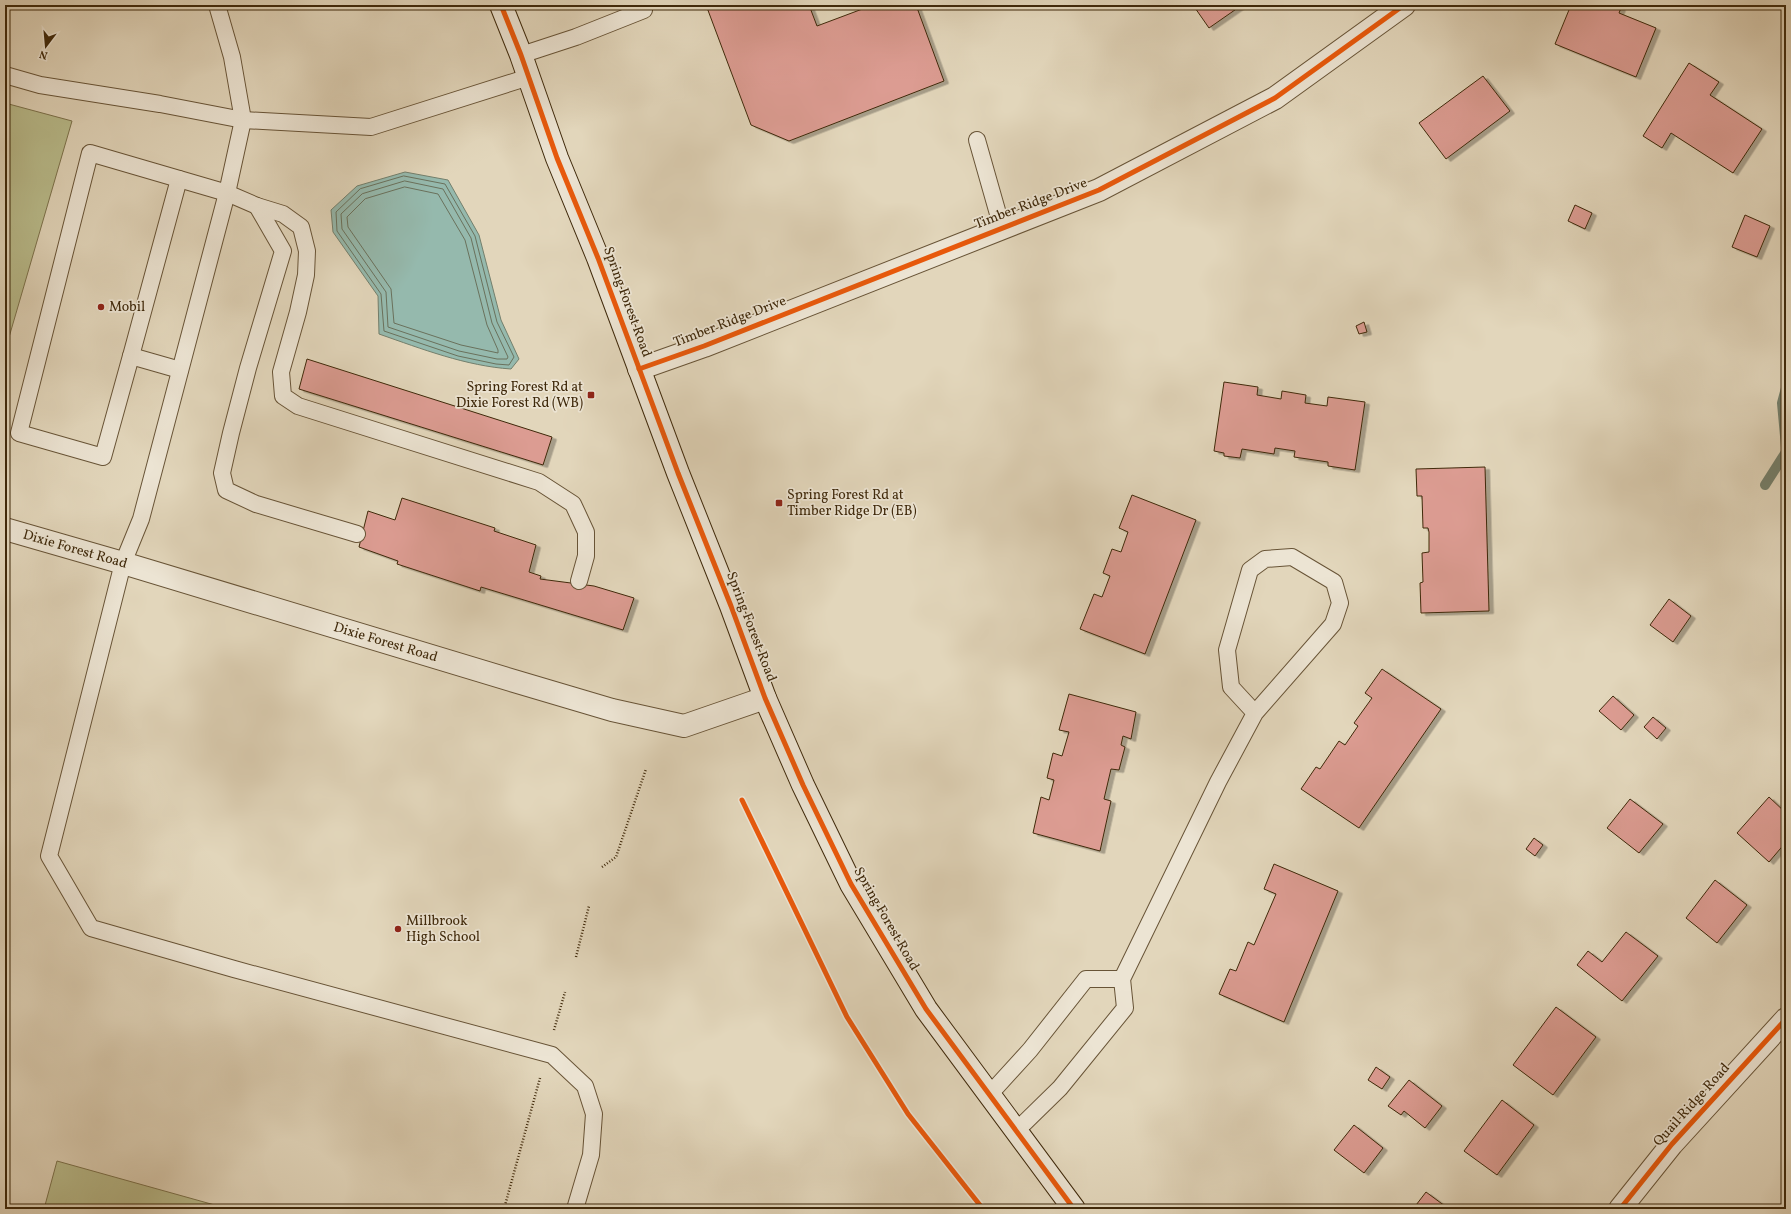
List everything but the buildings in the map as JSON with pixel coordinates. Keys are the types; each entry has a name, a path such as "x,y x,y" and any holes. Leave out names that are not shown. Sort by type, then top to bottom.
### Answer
{"street":[{"name":"Spring Forest Road","path":"501,5 521,55 558,158 598,258 765,698 803,785 850,884 926,1009 1074,1209"},
{"name":"Timber Ridge Drive","path":"639,369 704,346 1099,190 1275,98 1404,5"},
{"name":"Dixie Forest Road","path":"5,529 612,710 684,726 765,698"},
{"name":"Quail Ridge Road","path":"1620,1209 1672,1144 1786,1019"}],"lane":[{"path":"217,5 232,57 243,120 227,192 141,519 123,563 49,856 91,928 234,969 552,1055 585,1086 594,1114 591,1155 575,1209"},
{"path":"521,55 644,10"},
{"path":"5,74 40,85 160,104 243,120 371,127 529,77"},
{"path":"977,140 1002,228"},
{"path":"179,179 103,457 19,433 90,153 227,192 257,206 283,214 302,227 307,251 306,275 298,312 281,372 283,396 298,406 539,482 573,504 586,532 586,556 579,581"},
{"path":"257,206 283,251 248,368 231,433 222,473 226,490 256,504 357,534"},
{"path":"131,356 180,370"},
{"path":"1016,1131 1060,1088 1125,1008 1122,979 1218,782 1255,713 1333,624 1340,603 1334,582 1292,557 1265,559 1250,570 1227,650 1231,687 1255,713"},
{"path":"989,1095 1030,1050 1086,979 1122,979"}],"path":[{"path":"602,867 616,857 646,768"},
{"path":"576,957 589,906"},
{"path":"553,1032 565,992"},
{"path":"504,1209 541,1072"}],"green space":[{"path":"5,103 72,121 5,351"},
{"path":"57,1161 229,1209 44,1209"}],"water":[{"path":"405,172 448,180 479,235 501,320 519,359 511,369 461,361 379,334 378,296 333,232 331,210 357,186"}],"waterway":[{"path":"1786,388 1782,403 1786,447"},
{"path":"1765,485 1786,452"}],"cycle path":[{"path":"501,5 521,55 557,158 598,258 678,473 731,606 765,698 803,785 851,884 926,1009 1074,1209"},
{"path":"639,369 704,346 1099,190 1275,98 1404,5"},
{"path":"742,800 847,1017 908,1114 983,1209"},
{"path":"1620,1209 1672,1144 1786,1019"}],"place":[{"name":"Mobil","path":"101,307"},
{"name":"Spring Forest Rd at Dixie Forest Rd (WB)","path":"591,395"},
{"name":"Spring Forest Rd at Timber Ridge Dr (EB)","path":"779,503"},
{"name":"Millbrook High School","path":"398,929"}]}
